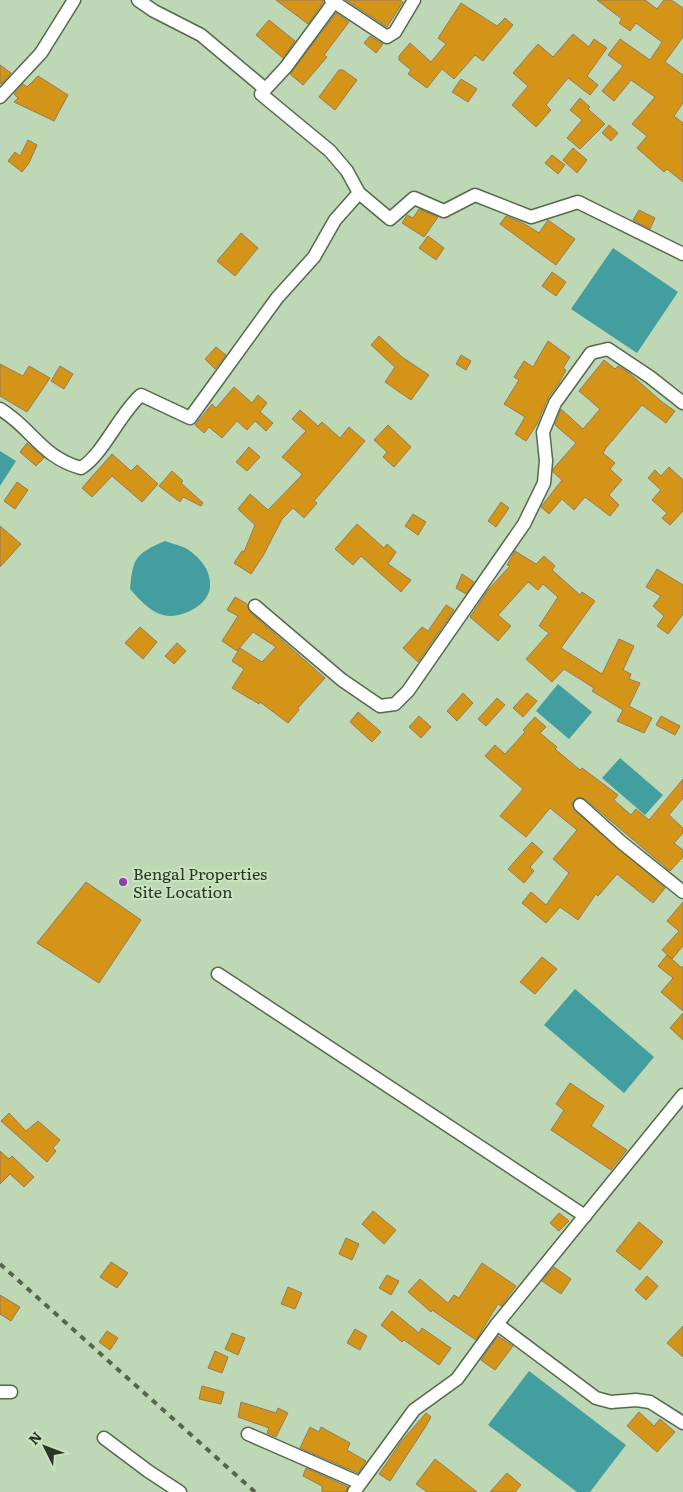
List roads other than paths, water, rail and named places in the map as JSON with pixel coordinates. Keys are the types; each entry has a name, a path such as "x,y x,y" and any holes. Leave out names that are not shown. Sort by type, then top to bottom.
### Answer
{"street":[{"path":"0,97 41,53 74,0"},
{"path":"138,0 154,11 201,35 264,88"},
{"path":"414,0 395,32 387,37 333,1 286,67 264,88 261,94 330,151 347,171 360,194 390,219 414,198 444,211 476,195 531,217 578,202 683,254"},
{"path":"0,409 17,419 42,448 57,459 81,468 105,442 134,402 141,396 190,418 276,298 314,257 335,220 360,194"},
{"path":"255,606 342,680 380,706 395,704 408,691 524,524 544,483 546,461 543,432 555,403 591,353 608,349 650,377 683,403"},
{"path":"580,805 621,842 683,892"},
{"path":"218,974 585,1216"},
{"path":"248,1434 357,1488 414,1410 456,1379 497,1324 683,1094"},
{"path":"497,1324 596,1398 611,1402 636,1400 650,1402 683,1423"},
{"path":"104,1438 180,1492"}],"water":[{"path":"613,248 678,292 637,353 571,309"},
{"path":"0,451 16,461 0,486"},
{"path":"165,541 185,548 194,554 205,566 210,581 209,593 200,605 185,613 170,616 153,611 130,589 134,564 137,558 147,550"},
{"path":"558,684 592,712 569,739 536,711"},
{"path":"620,758 663,795 645,815 602,778"},
{"path":"575,989 654,1057 624,1093 544,1025"},
{"path":"529,1371 626,1445 590,1492 577,1492 488,1425"}],"railway":[{"path":"0,1264 255,1492"}],"place":[{"name":"Bengal Properties Site Location","path":"123,882"}]}
